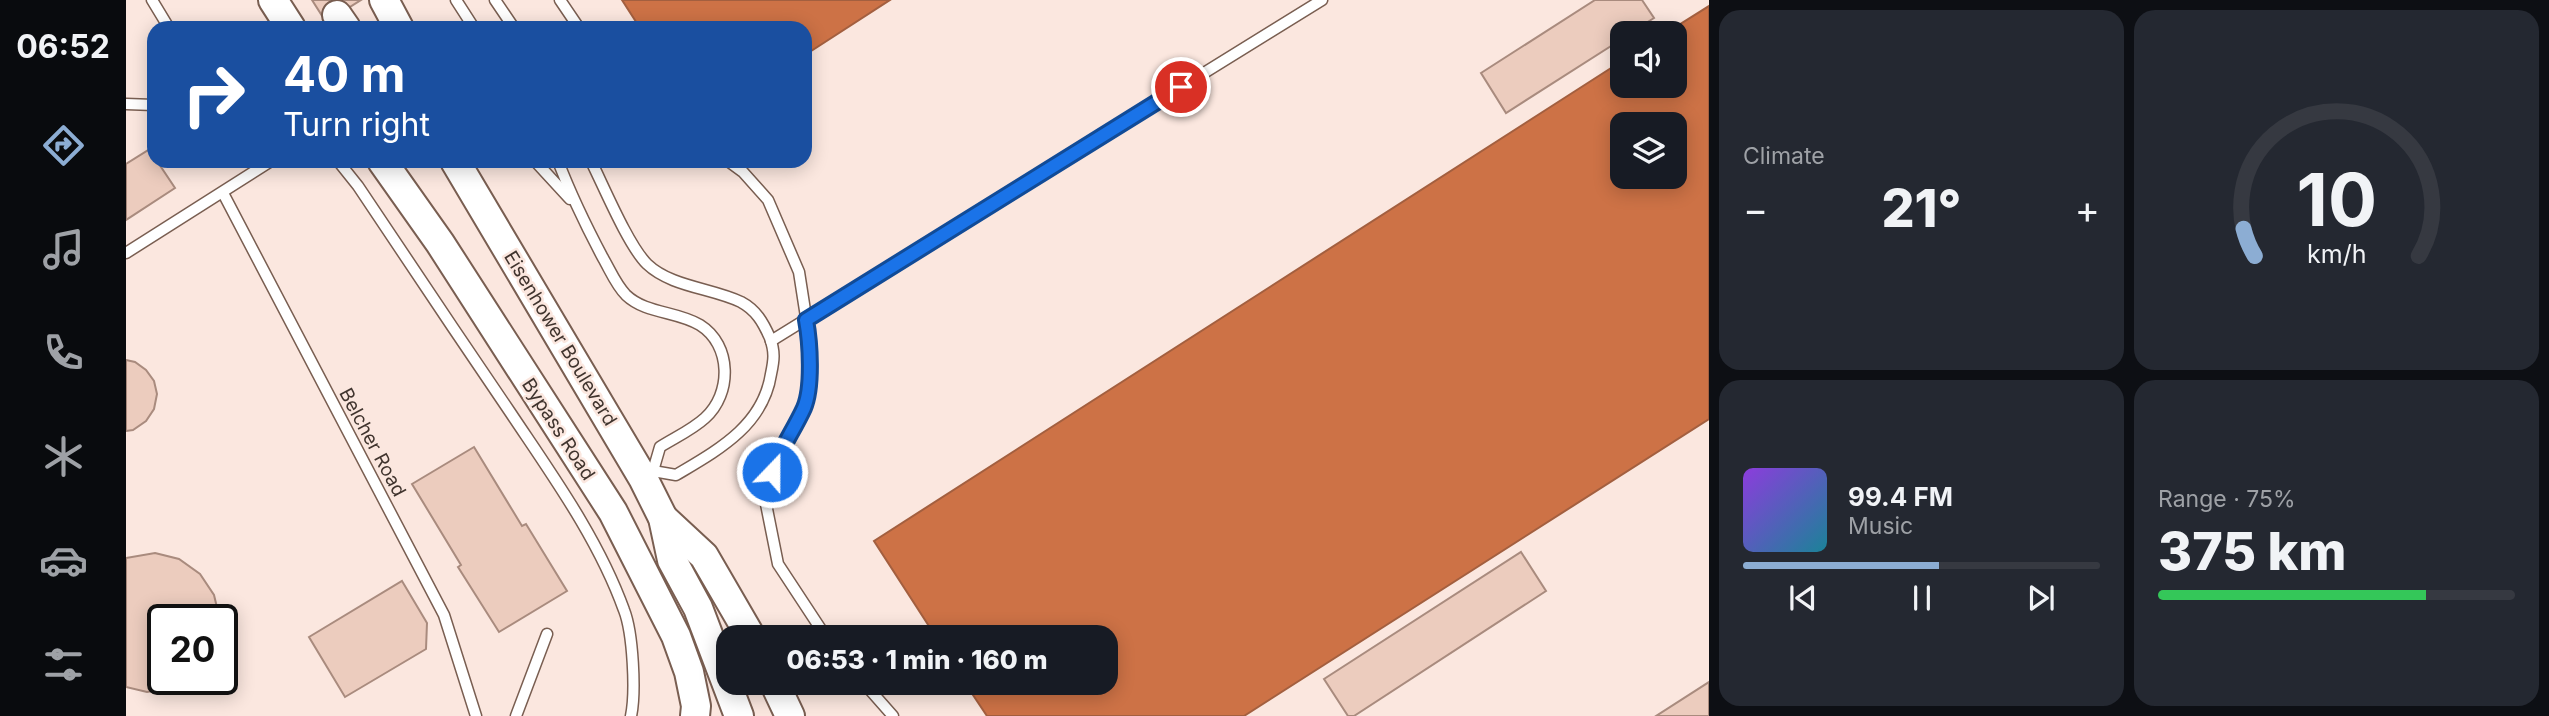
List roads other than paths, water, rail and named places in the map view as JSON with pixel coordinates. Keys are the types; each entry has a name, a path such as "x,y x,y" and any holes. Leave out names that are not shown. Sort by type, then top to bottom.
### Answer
{"street":[{"path":"273,0 286,21"},
{"path":"384,0 395,21"},
{"name":"Bypass Road","path":"387,168 440,243 613,512 676,636 689,672 696,706 695,716"},
{"name":"Eisenhower Boulevard","path":"459,168 648,474 663,518 673,560 698,608 739,716"},
{"name":"Eisenhower Boulevard","path":"663,518 704,556 744,625"},
{"path":"780,695 790,716"}],"lane":[{"path":"152,0 165,21"},
{"path":"456,0 470,21"},
{"path":"495,0 509,21"},
{"path":"560,0 574,21"},
{"path":"771,341 1322,0"},
{"path":"126,104 147,105"},
{"path":"126,253 260,168"},
{"path":"343,168 366,197 547,468 608,570 626,614 633,668 631,716"},
{"path":"541,168 573,202"},
{"path":"561,168 573,202 618,285 626,294 646,307 702,326 712,336 724,360 724,384 713,410 704,420 660,447 648,474 676,475 711,454 741,431 756,414 769,388 775,356 771,341 756,311 742,303 678,281 648,265 635,246 595,168"},
{"path":"738,168 768,200 799,272 811,349 805,405 779,450 764,495 778,564 818,625"},
{"name":"Belcher Road","path":"223,192 444,615 476,716"},
{"path":"516,716 547,634"},
{"path":"874,695 893,716"}]}
